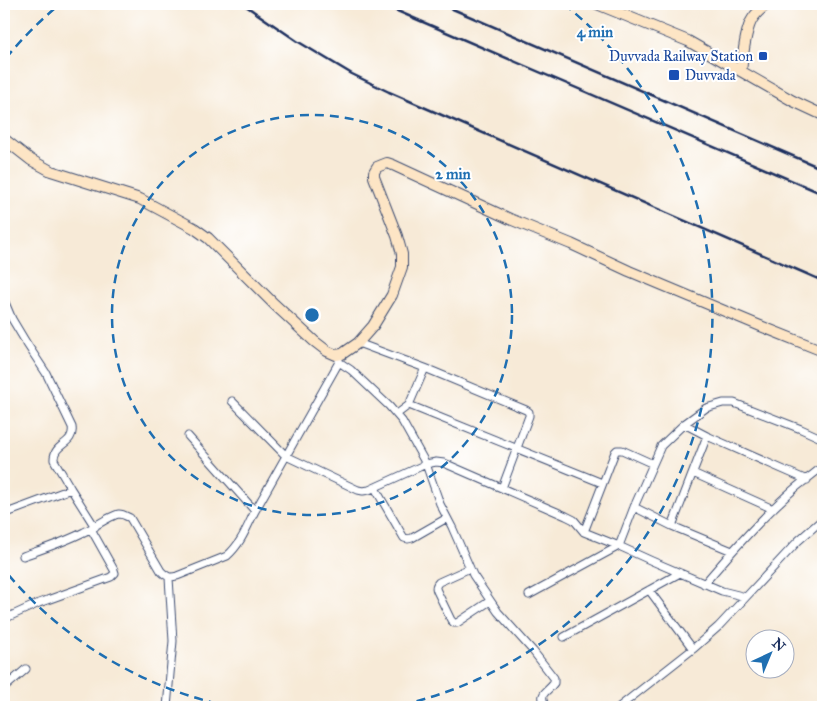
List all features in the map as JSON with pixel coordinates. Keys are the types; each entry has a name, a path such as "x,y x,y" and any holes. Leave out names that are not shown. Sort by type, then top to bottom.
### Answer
{"street":[{"path":"598,4 688,41 792,101 823,115"},
{"path":"741,72 748,30 752,19 767,4"},
{"path":"4,139 31,160 51,170 140,199 194,228 208,238 314,341 339,358 397,414 426,464 440,504 473,575 490,601 554,678 554,683 543,695 542,700 546,707"},
{"path":"169,578 227,556 234,550 339,358 358,343 373,326 392,295 402,267 402,254 374,177 374,172 378,166 393,165 652,281 823,351"},
{"path":"4,300 12,319 46,373 72,427 73,433 58,448 54,455 54,460 93,528 115,573 111,577 39,603 4,619"},
{"path":"358,343 425,368 529,412 502,488"},
{"path":"397,414 409,405 425,368"},
{"path":"232,401 286,456 358,490 363,491 375,488 426,464 444,463 566,516 574,520 584,532 704,584 746,597"},
{"path":"529,595 619,546 661,446 684,424 706,408 723,403 734,403 823,439"},
{"path":"409,405 602,483"},
{"path":"684,424 807,480"},
{"path":"188,436 255,511"},
{"path":"672,526 707,436"},
{"path":"584,532 612,456 618,450 653,464"},
{"path":"704,584 732,551 773,509 823,466"},
{"path":"693,473 773,509"},
{"path":"375,488 404,538 412,538 447,518"},
{"path":"4,514 71,489"},
{"path":"634,507 672,526 732,551"},
{"path":"22,556 93,528 112,516 119,514 130,518 161,572 169,578 173,641 167,707"},
{"path":"619,707 718,627 798,541 823,519"},
{"path":"470,568 436,585 451,620 454,623 458,623 490,601"},
{"path":"564,637 680,573"},
{"path":"649,590 693,649"},
{"path":"4,688 26,669"}],"railway":[{"path":"243,4 297,41 352,74 389,92 823,281"},
{"path":"381,4 823,194"},
{"path":"441,4 823,169"}],"place":[{"name":"Duvvada Railway Station","path":"763,56"},
{"name":"Duvvada","path":"674,75"}]}
